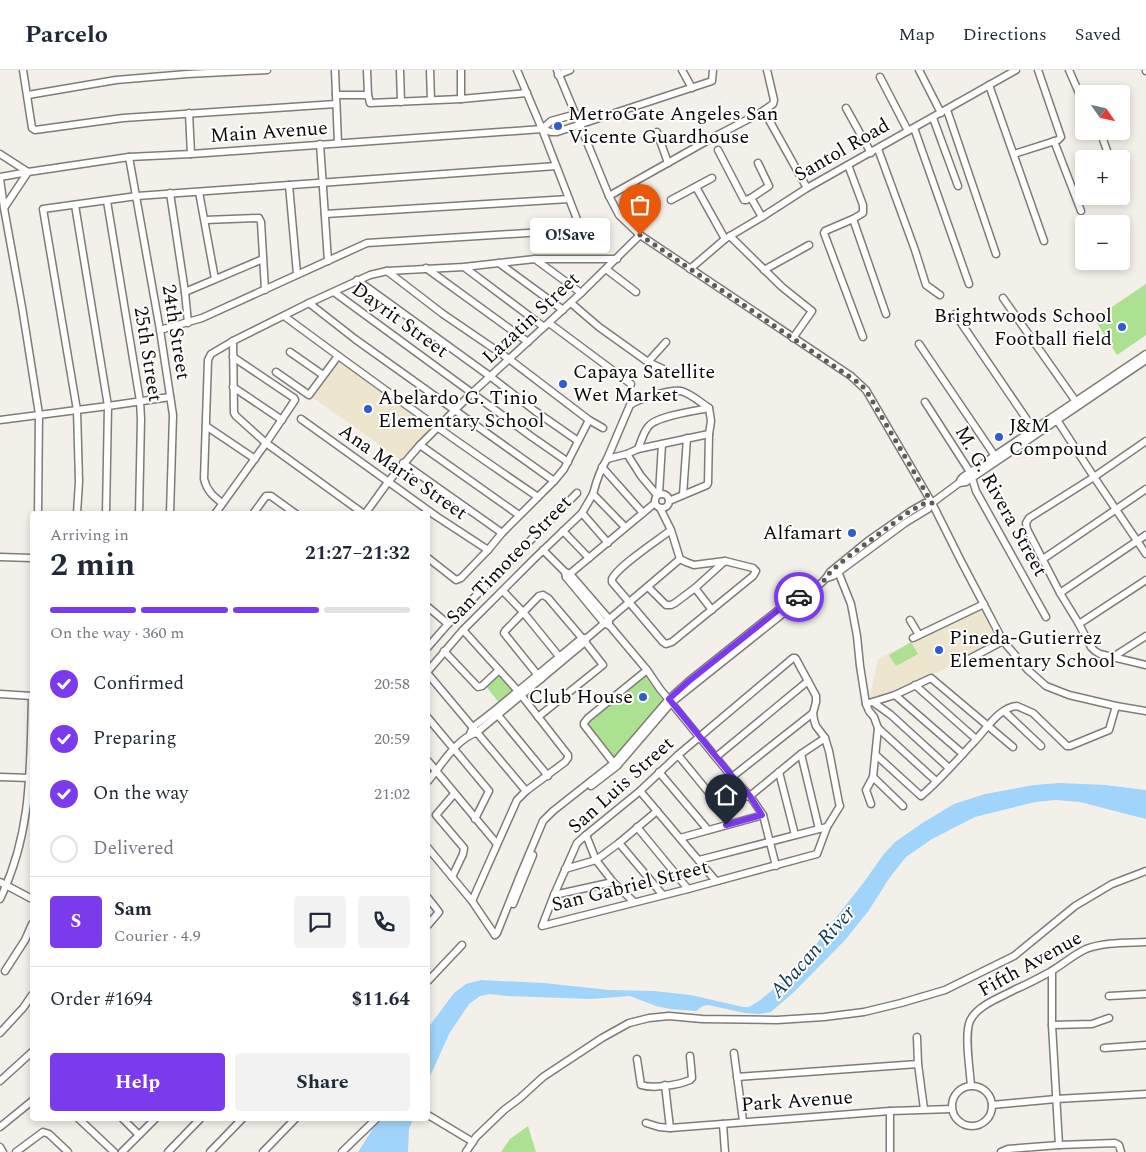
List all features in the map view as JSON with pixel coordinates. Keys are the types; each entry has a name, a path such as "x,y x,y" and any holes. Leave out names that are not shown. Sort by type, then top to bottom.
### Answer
{"street":[{"path":"24,70 32,128 36,130 124,118 336,104"},
{"path":"28,95 116,80 268,70"},
{"path":"335,70 338,143"},
{"path":"367,70 370,103 461,99 527,93"},
{"path":"400,70 401,102"},
{"path":"430,70 431,100"},
{"path":"461,70 461,99"},
{"path":"160,330 202,318 367,243 574,230 578,226 578,222 556,166 545,127 517,70"},
{"path":"570,70 558,72 608,196 620,215 640,235 851,376 866,390 932,503 1003,641 1028,670 1046,686 1069,695 1146,711"},
{"path":"682,70 692,88"},
{"name":"Main Avenue","path":"545,127 551,132 557,132 692,88 712,81 713,70"},
{"path":"608,196 764,111 773,104 774,100 767,70"},
{"path":"919,70 944,111 996,254"},
{"name":"Santol Road","path":"690,269 727,237 806,188 1016,70"},
{"path":"1014,154 1060,139 1061,137 1038,70"},
{"path":"1069,70 1076,85"},
{"path":"880,77 911,129 970,284"},
{"path":"989,85 1044,241"},
{"path":"336,95 368,95"},
{"path":"846,108 871,153"},
{"path":"764,111 806,188"},
{"path":"189,113 191,154"},
{"name":"Main Avenue","path":"38,511 39,414 0,178 129,157 545,127 551,121 576,114"},
{"path":"933,118 958,186"},
{"path":"657,132 668,162"},
{"path":"1054,141 1081,211"},
{"path":"320,144 328,261"},
{"path":"878,149 926,285 940,296"},
{"path":"718,150 744,200 751,198 769,186 758,163"},
{"path":"0,154 28,172 4,208"},
{"name":"24th Street","path":"129,157 173,415 170,511"},
{"path":"848,165 864,209 862,214 824,233 863,337"},
{"path":"77,511 79,482 77,410 43,209 137,196 556,166"},
{"path":"671,200 712,178"},
{"path":"289,185 297,274"},
{"path":"696,187 727,237 812,312 793,338"},
{"path":"199,192 215,279"},
{"path":"170,194 188,323"},
{"path":"751,198 762,217"},
{"path":"325,214 569,199"},
{"name":"25th Street","path":"107,200 140,401 139,511"},
{"path":"75,205 108,406 106,511"},
{"path":"205,220 259,218 261,222 265,290"},
{"path":"853,219 886,314"},
{"name":"Lazatin Street","path":"366,511 420,444 472,393 617,259 640,235"},
{"path":"764,270 809,245"},
{"path":"185,292 263,259"},
{"path":"534,259 581,293"},
{"path":"222,503 208,491 204,479 209,356 233,341 370,275 426,268 464,267 534,259 617,259"},
{"path":"499,263 563,310"},
{"path":"464,267 631,384"},
{"path":"426,268 528,342"},
{"path":"606,269 636,292"},
{"path":"387,272 442,314 509,359 589,420 603,428"},
{"path":"357,280 578,441"},
{"name":"Dayrit Street","path":"334,292 568,462"},
{"path":"1003,298 1078,403"},
{"path":"309,303 554,481"},
{"path":"570,303 599,327 648,362 670,372"},
{"path":"955,314 1035,432"},
{"path":"284,316 375,384 538,497"},
{"path":"233,341 234,413 236,416 266,443 360,511"},
{"path":"648,362 666,342"},
{"path":"919,344 996,458"},
{"path":"290,352 323,375"},
{"path":"1035,432 1057,420 1146,354"},
{"path":"276,372 309,396 338,356"},
{"path":"217,511 295,400 233,357"},
{"path":"430,850 472,901 497,935 545,823 615,764 670,701 767,622 790,608 796,599 825,580 830,572 851,559 925,503 932,503 965,482 971,475 996,458 1146,360"},
{"path":"233,387 282,420"},
{"name":"San Timoteo Street","path":"430,669 444,650 463,630 582,513 593,494 602,467 607,460 630,405 636,401 678,390 691,396 708,408"},
{"path":"0,420 170,396"},
{"name":"M. G. Rivera Street","path":"925,402 971,475 976,491 1046,617"},
{"path":"567,574 643,514 658,506 667,505 668,501 707,485 711,422 708,408 658,419 648,425 638,449"},
{"name":"Ana Marie Street","path":"300,419 488,550"},
{"path":"430,560 456,580 461,578 519,515 554,481 568,462 589,420"},
{"path":"1057,420 1146,554"},
{"path":"206,426 255,459"},
{"path":"607,460 638,449 709,434"},
{"path":"683,496 687,438"},
{"path":"1146,441 1029,518 1026,523 1060,593 1091,647 1100,654 1146,666"},
{"path":"420,444 519,515"},
{"path":"662,444 658,495 655,499 671,530 680,559 694,565 725,561 753,568 756,571 712,610 672,642 666,644 612,582 612,577 671,530"},
{"path":"627,454 641,476 658,495 666,495 668,501"},
{"path":"403,463 502,533"},
{"path":"602,467 643,514"},
{"path":"1043,558 1146,489"},
{"path":"430,645 577,493"},
{"path":"593,494 625,527"},
{"path":"255,511 266,496 269,495 292,511"},
{"path":"582,513 608,543"},
{"path":"564,531 589,558"},
{"path":"1060,593 1146,535"},
{"path":"543,550 567,574 750,796 762,815 776,866"},
{"path":"0,557 30,558"},
{"path":"430,779 454,748 585,639 607,623 680,559"},
{"path":"648,586 666,605 669,605 675,603 695,588 725,561"},
{"path":"837,569 851,604 860,666 870,703 869,711 874,717 878,728 873,777 866,790 871,804"},
{"path":"1079,624 1146,580"},
{"path":"695,588 712,610"},
{"path":"503,591 523,612 561,659"},
{"path":"538,717 602,667 602,664 585,639 548,598 543,595 539,596 523,612 504,634 539,677"},
{"path":"910,620 916,636 984,604"},
{"path":"430,609 448,624"},
{"path":"463,630 520,694 568,755 565,762 517,800 472,901"},
{"path":"1113,657 1146,636"},
{"path":"969,659 1003,641"},
{"path":"444,650 478,687 482,686 499,670"},
{"name":"San Luis Street","path":"542,926 575,847 586,834 640,791 678,755 793,658 796,659 816,696 813,713 816,726 825,738 829,751 840,806 827,827 819,851 814,856"},
{"path":"615,764 584,723 647,670"},
{"path":"430,675 473,732 526,791"},
{"path":"870,703 895,695 931,678 1013,747"},
{"path":"716,757 808,681"},
{"path":"915,685 976,739"},
{"path":"0,694 30,697"},
{"path":"895,695 963,754"},
{"path":"870,703 891,715 949,768"},
{"path":"876,755 920,796 963,754 987,726 1014,705 1033,713 1067,746 1109,730 1116,706"},
{"path":"1004,711 1041,746"},
{"path":"497,713 548,776"},
{"path":"732,776 813,713"},
{"path":"430,720 489,792 475,819"},
{"path":"878,728 936,781"},
{"path":"678,755 717,800 750,796 801,754 825,738"},
{"path":"801,754 819,828"},
{"path":"430,764 497,844"},
{"path":"659,772 708,830"},
{"path":"779,772 795,835"},
{"path":"0,777 30,778 24,829 7,885 0,899"},
{"path":"873,777 903,806"},
{"path":"640,791 716,881"},
{"path":"452,877 464,854 464,848 436,815 454,794"},
{"path":"565,869 596,860 657,811"},
{"path":"680,838 762,815"},
{"path":"637,827 688,889"},
{"path":"699,860 827,827"},
{"path":"586,834 596,860 613,882 634,902"},
{"path":"619,843 662,894"},
{"name":"San Gabriel Street","path":"542,926 814,856"},
{"path":"466,1152 476,1137 543,1077 602,1038 629,1023 648,1018 668,1016 702,1019 767,1020 824,1017 864,1012 901,1003 945,990 1014,956 1075,906 1112,884 1146,871"},
{"path":"0,882 30,898"},
{"path":"554,895 613,882"},
{"path":"430,901 439,912 430,923"},
{"path":"5,971 30,929"},
{"name":"Fifth Avenue","path":"971,1086 967,1042 970,1021 976,1013 993,1000 1052,971 1086,950 1104,944 1146,942"},
{"path":"430,978 462,945"},
{"path":"1052,971 1052,1025 1059,1145"},
{"path":"1109,996 1146,994"},
{"path":"0,1033 30,998"},
{"path":"1052,1025 1092,1024 1109,1018"},
{"path":"917,1036 918,1064 924,1109"},
{"path":"1104,1048 1146,1046"},
{"path":"734,1053 742,1122"},
{"path":"0,1081 30,1054"},
{"path":"638,1059 641,1085 665,1086 692,1078 690,1056"},
{"path":"737,1077 918,1064"},
{"path":"665,1086 670,1128"},
{"path":"966,1086 980,1087 986,1092 992,1105 986,1120 974,1126 966,1125 958,1120 953,1113 952,1099 958,1091 966,1086"},
{"path":"992,1105 1146,1094"},
{"path":"0,1128 30,1103"},
{"name":"Park Avenue","path":"646,1123 670,1128 890,1111 952,1109"},
{"path":"890,1111 890,1152"},
{"path":"430,1116 472,1142"},
{"path":"81,1121 114,1152"},
{"path":"125,1121 139,1135"},
{"path":"122,1152 153,1121"},
{"path":"168,1152 198,1121"},
{"path":"210,1152 240,1121"},
{"path":"263,1152 293,1121"},
{"path":"342,1152 374,1121"},
{"path":"723,1124 724,1152"},
{"path":"16,1152 43,1132 46,1132 68,1152"},
{"path":"1001,1152 1008,1149 1115,1143 1119,1145 1121,1152"},
{"path":"0,1147 3,1152"}],"shaded area":[{"name":"Abelardo G. Tinio Elementary School","path":"340,362 432,428 400,460 313,398"},
{"name":"Pineda-Gutierrez Elementary School","path":"982,606 1000,641 898,692 869,701 878,659"}],"green space":[{"name":"Brightwoods School Football field","path":"1146,284 1146,335 1117,355 1094,319"},
{"path":"911,642 918,654 896,666 889,655"},
{"path":"499,674 514,693 500,704 485,685"},
{"path":"644,674 664,702 615,758 585,724"},
{"path":"528,1126 536,1152 501,1152 510,1139"}],"water":[{"name":"Abacan River","path":"1059,783 1105,785 1146,790 1146,819 1080,802 1056,800 1035,802 975,817 932,839 906,857 846,939 794,992 771,1012 759,1014 745,1013 708,1005 696,1011 670,1009 630,996 591,999 490,994 480,996 469,1004 449,1034 430,1077 430,1025 454,993 466,984 481,980 544,983 609,990 654,991 691,995 749,1007 781,983 808,956 895,842 954,804 985,794 1034,785"},
{"path":"378,1121 412,1121 409,1129 408,1152 358,1152"}],"way so far":[{"path":"640,235 859,383 866,390 932,503 925,503 910,511 849,556 830,572 827,578 799,597"}],"place":[{"name":"MetroGate Angeles San Vicente Guardhouse","path":"558,126"},
{"name":"O!Save","path":"640,235"},
{"name":"Brightwoods School Football field","path":"1122,327"},
{"name":"Capaya Satellite Wet Market","path":"563,384"},
{"name":"Abelardo G. Tinio Elementary School","path":"368,409"},
{"name":"J&M Compound","path":"999,437"},
{"name":"Alfamart","path":"852,533"},
{"name":"Pineda-Gutierrez Elementary School","path":"939,650"},
{"name":"Club House","path":"643,697"}],"route":[{"path":"726,825 762,815 750,796 669,699 787,603 799,597"}]}
